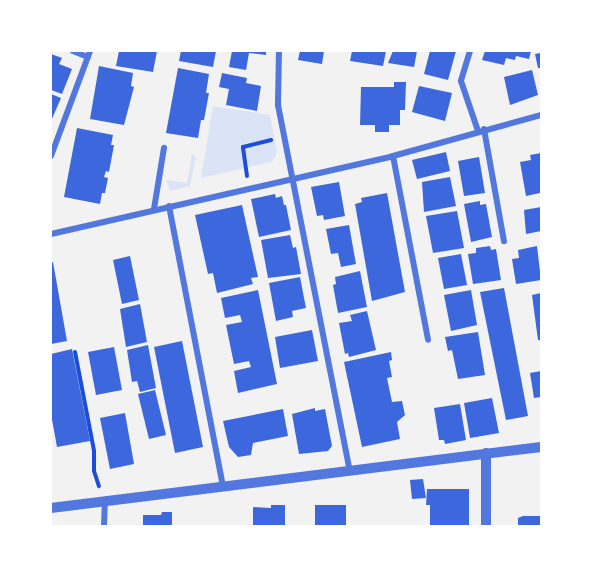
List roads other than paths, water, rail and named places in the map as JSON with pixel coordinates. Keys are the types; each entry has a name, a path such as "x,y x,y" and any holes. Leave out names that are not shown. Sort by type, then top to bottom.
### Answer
{"street":[{"path":"51,156 89,54 73,51"},
{"path":"279,51 278,105 350,471"},
{"path":"470,51 461,81 481,130 504,241"},
{"path":"51,234 393,156 541,115"},
{"path":"154,209 164,148"},
{"path":"393,156 428,340"},
{"path":"169,206 223,487"},
{"path":"51,508 541,447"},
{"path":"486,453 486,526"},
{"path":"103,503 104,526"}]}
